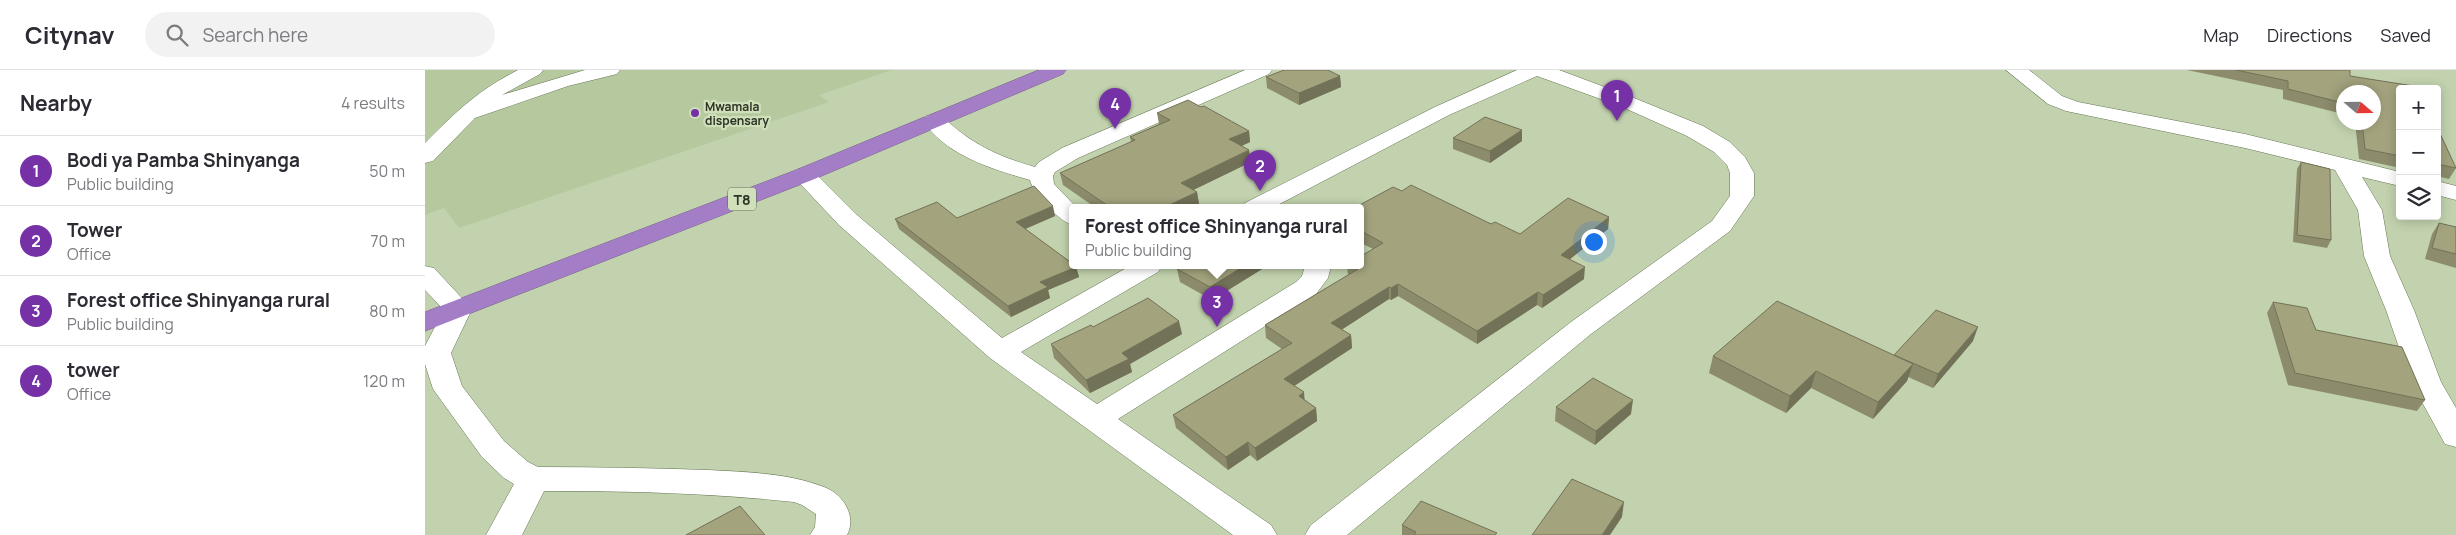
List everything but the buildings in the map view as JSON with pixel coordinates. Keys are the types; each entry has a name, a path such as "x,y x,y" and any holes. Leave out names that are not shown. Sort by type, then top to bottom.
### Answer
{"highway":[{"name":"T8","path":"425,322 804,175 1055,70"}],"street":[{"path":"425,156 467,113 495,90 533,70"},
{"path":"467,113 561,82 609,70"},
{"path":"1069,214 1043,186 1041,176 1047,167 1070,153 1262,70"},
{"path":"1262,204 1442,111 1533,70"},
{"path":"1323,535 1581,328 1721,226 1742,196 1742,173 1737,162 1723,147 1695,131 1644,109 1540,70"},
{"path":"2016,70 2055,100 2073,107 2245,141 2396,178"},
{"path":"934,121 965,149 998,164 1041,176"},
{"path":"2344,165 2369,210 2377,256 2400,310 2426,382 2456,436"},
{"path":"804,175 848,220 1000,351 1259,535"},
{"path":"2441,189 2456,193"},
{"path":"1000,351 1132,269"},
{"path":"1096,419 1306,288 1315,278 1317,269"},
{"path":"425,274 458,309 436,353 447,389 493,449 516,470 533,479 653,480 737,484 794,490 814,496 827,504 833,514 832,530 828,535"},
{"path":"504,535 533,479"}],"shaded area":[{"path":"425,70 892,70 819,95 829,102 459,228 444,208 425,215"}],"place":[{"name":"Mwamala dispensary","path":"695,113"},
{"name":"Bodi ya Pamba Shinyanga","path":"1617,121"},
{"name":"tower","path":"1115,129"},
{"name":"Tower","path":"1260,191"},
{"name":"Forest office Shinyanga rural","path":"1217,327"}]}
